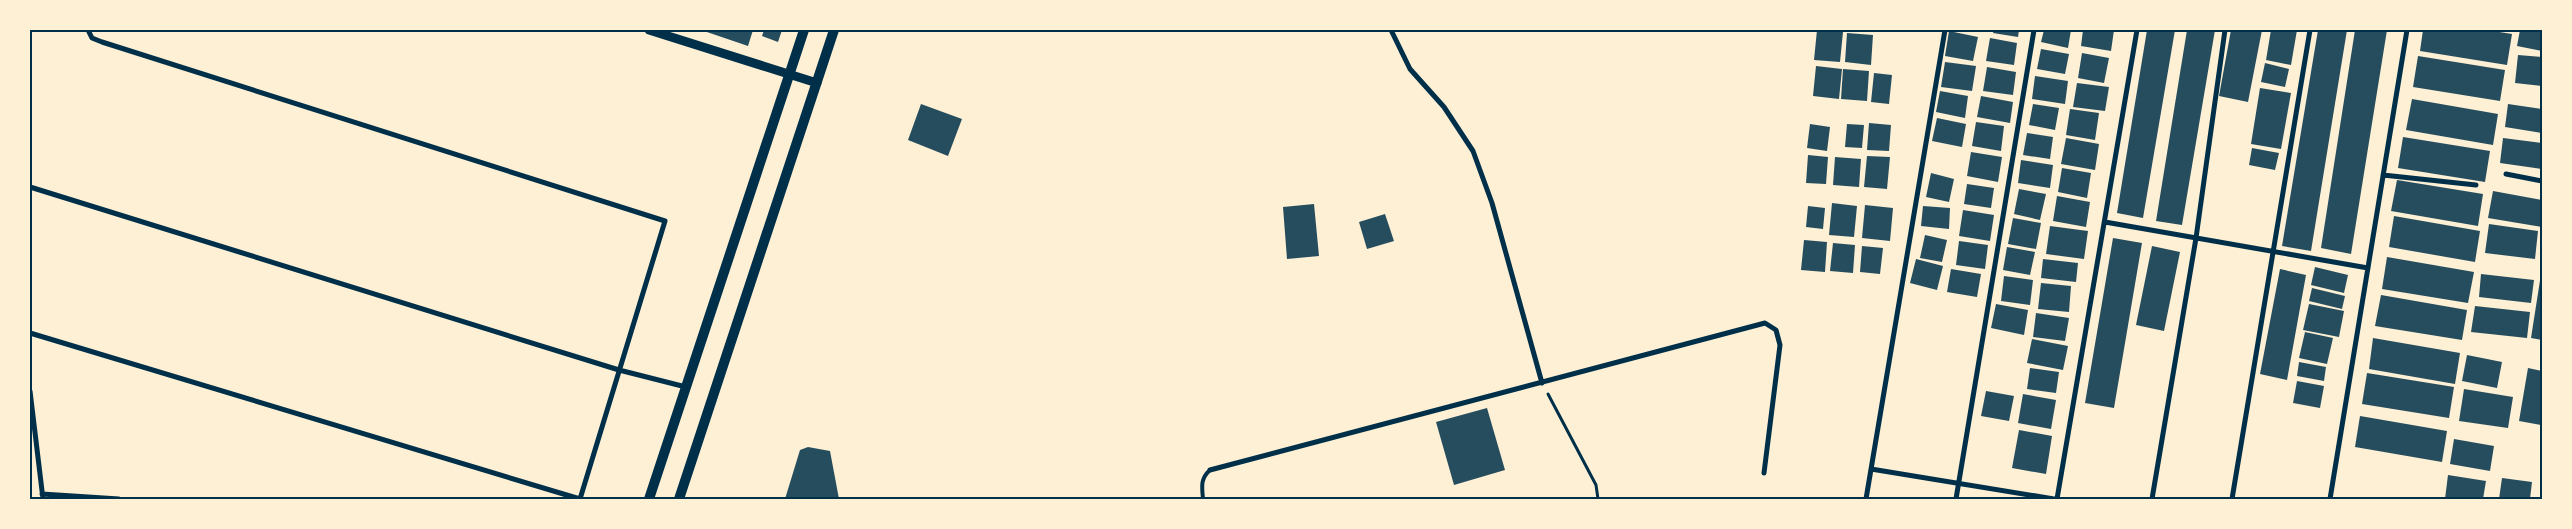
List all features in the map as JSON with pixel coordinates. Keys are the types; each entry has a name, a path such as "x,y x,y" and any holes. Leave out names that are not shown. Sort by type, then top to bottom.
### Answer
{"main road":[{"path":"649,499 804,30"},
{"path":"680,499 834,30"}],"street":[{"path":"30,333 580,499 664,221 102,42 92,38 88,30"},
{"path":"650,30 817,83"},
{"path":"1391,30 1410,68 1444,107 1473,151 1492,203 1542,383"},
{"path":"1866,499 1945,30"},
{"path":"1956,499 2034,30"},
{"path":"1871,469 2056,499 2137,30"},
{"path":"2152,499 2196,238 2226,30"},
{"path":"2232,499 2310,30"},
{"path":"2330,499 2407,30"},
{"path":"2506,174 2542,181"},
{"path":"2383,175 2476,185"},
{"path":"30,187 619,370 686,387"},
{"path":"2105,222 2368,268"},
{"path":"1210,470 1765,323 1776,330 1780,345 1764,473"},
{"path":"30,392 42,497 119,499"}],"lane":[{"path":"1203,499 1201,485 1204,476 1210,470"}],"path":[{"path":"1542,383 1596,485 1598,499"}],"building":[{"path":"701,30 753,30 748,46"},
{"path":"764,30 782,30 778,42 762,36"},
{"path":"1817,30 1843,32 1840,62 1814,60"},
{"path":"1994,30 2019,30 2018,37 1993,33"},
{"path":"2044,30 2071,30 2068,48 2041,42"},
{"path":"2083,30 2114,30 2111,51 2081,46"},
{"path":"2147,30 2175,30 2143,218 2117,213"},
{"path":"2187,30 2215,30 2182,225 2156,221"},
{"path":"2231,30 2262,30 2248,102 2219,96"},
{"path":"2271,30 2297,30 2291,65 2266,60"},
{"path":"2318,30 2347,30 2311,251 2282,246"},
{"path":"2355,30 2387,30 2351,254 2321,248"},
{"path":"2423,30 2487,30 2512,34 2507,65 2420,51"},
{"path":"2520,30 2542,30 2542,51 2517,46"},
{"path":"1949,31 1978,37 1973,61 1945,56"},
{"path":"1847,33 1873,35 1871,65 1845,62"},
{"path":"1990,38 2017,43 2014,65 1986,61"},
{"path":"2041,49 2069,54 2065,74 2037,69"},
{"path":"2082,53 2109,58 2104,83 2078,78"},
{"path":"2518,55 2542,57 2542,86 2515,83"},
{"path":"2418,56 2505,70 2500,101 2413,87"},
{"path":"1945,62 1976,66 1972,91 1941,87"},
{"path":"2265,63 2289,69 2285,87 2261,82"},
{"path":"1816,66 1842,69 1839,99 1813,96"},
{"path":"1987,67 2016,72 2013,95 1983,91"},
{"path":"1843,69 1869,71 1867,101 1841,99"},
{"path":"1874,73 1892,75 1889,104 1871,102"},
{"path":"2035,76 2068,81 2065,104 2032,99"},
{"path":"2077,83 2109,87 2105,111 2073,107"},
{"path":"2260,88 2291,93 2281,149 2251,144"},
{"path":"1940,91 1968,96 1965,118 1936,112"},
{"path":"1981,96 2013,102 2010,123 1977,117"},
{"path":"2412,99 2498,114 2493,145 2406,130"},
{"path":"921,104 962,119 948,156 908,140"},
{"path":"2033,104 2059,108 2055,130 2029,125"},
{"path":"2508,104 2542,109 2542,133 2505,127"},
{"path":"2070,109 2099,113 2095,140 2066,135"},
{"path":"1937,118 1966,124 1962,147 1932,141"},
{"path":"1976,122 2004,126 2001,151 1972,146"},
{"path":"1869,123 1891,125 1889,151 1867,150"},
{"path":"1810,124 1830,127 1827,151 1807,148"},
{"path":"1847,124 1864,125 1862,148 1845,147"},
{"path":"2027,133 2053,137 2050,159 2023,155"},
{"path":"2403,137 2490,151 2485,182 2398,168"},
{"path":"2066,138 2099,144 2095,170 2061,164"},
{"path":"2503,138 2542,143 2542,169 2500,163"},
{"path":"2252,148 2279,153 2275,170 2249,165"},
{"path":"1971,152 2002,157 1998,182 1967,176"},
{"path":"1808,155 1828,157 1826,184 1806,183"},
{"path":"1867,156 1890,157 1887,189 1864,187"},
{"path":"1835,157 1861,159 1859,187 1833,185"},
{"path":"2021,160 2053,165 2050,188 2018,183"},
{"path":"2062,168 2091,173 2087,198 2058,192"},
{"path":"1931,173 1954,179 1949,202 1926,197"},
{"path":"2397,180 2483,194 2478,226 2391,211"},
{"path":"1967,184 1994,188 1991,208 1964,204"},
{"path":"2019,189 2046,194 2040,220 2014,214"},
{"path":"2493,191 2542,200 2542,227 2488,218"},
{"path":"2057,196 2090,202 2086,227 2053,221"},
{"path":"1832,203 1857,206 1854,237 1829,235"},
{"path":"1314,204 1319,256 1287,259 1283,207"},
{"path":"1865,205 1893,208 1890,241 1862,238"},
{"path":"1808,206 1825,208 1823,229 1806,227"},
{"path":"1923,206 1950,208 1949,229 1921,226"},
{"path":"1963,210 1994,215 1990,241 1959,236"},
{"path":"1385,214 1394,241 1367,249 1359,222"},
{"path":"2394,216 2480,231 2475,262 2389,247"},
{"path":"2013,218 2041,223 2036,249 2008,244"},
{"path":"2489,224 2538,231 2535,259 2485,253"},
{"path":"2050,226 2088,231 2084,259 2046,254"},
{"path":"1925,235 1947,240 1942,262 1920,258"},
{"path":"2113,238 2142,243 2114,408 2085,403"},
{"path":"1804,240 1827,242 1825,272 1801,270"},
{"path":"1959,241 1988,245 1985,269 1956,265"},
{"path":"1833,243 1855,245 1853,273 1830,271"},
{"path":"1862,246 1883,248 1880,274 1860,272"},
{"path":"2152,246 2180,252 2164,331 2136,325"},
{"path":"2007,247 2035,252 2030,275 2003,270"},
{"path":"2387,257 2474,272 2468,303 2382,289"},
{"path":"1916,259 1943,266 1937,290 1910,283"},
{"path":"2043,259 2078,263 2076,282 2041,278"},
{"path":"2315,267 2348,275 2344,293 2311,285"},
{"path":"1951,269 1981,274 1977,297 1947,292"},
{"path":"2280,269 2306,275 2287,380 2260,374"},
{"path":"2481,274 2534,280 2531,303 2479,297"},
{"path":"2542,275 2542,340 2531,338"},
{"path":"2004,276 2033,280 2030,305 2001,301"},
{"path":"2041,283 2071,286 2069,312 2038,309"},
{"path":"2312,288 2345,296 2342,309 2309,301"},
{"path":"2381,295 2467,310 2462,340 2375,326"},
{"path":"1996,304 2028,310 2024,335 1991,328"},
{"path":"2309,304 2344,311 2339,337 2303,330"},
{"path":"2475,306 2530,312 2527,338 2471,332"},
{"path":"2036,313 2069,318 2065,341 2033,337"},
{"path":"2305,332 2333,338 2327,364 2299,358"},
{"path":"2373,338 2460,353 2455,384 2369,369"},
{"path":"2032,339 2068,346 2063,370 2027,363"},
{"path":"2467,355 2502,362 2497,388 2462,381"},
{"path":"2299,362 2326,367 2324,381 2297,376"},
{"path":"2030,368 2059,372 2056,393 2027,389"},
{"path":"2528,368 2542,371 2541,425 2519,421"},
{"path":"2367,373 2454,387 2449,418 2362,404"},
{"path":"2297,381 2324,386 2320,408 2293,403"},
{"path":"2464,389 2513,397 2508,428 2459,421"},
{"path":"1986,391 2014,396 2009,421 1981,416"},
{"path":"2023,394 2056,400 2051,429 2018,423"},
{"path":"1487,408 1505,470 1454,485 1436,422"},
{"path":"2360,416 2447,431 2442,462 2355,447"},
{"path":"2019,430 2052,436 2046,474 2012,468"},
{"path":"2454,439 2494,446 2490,471 2450,464"},
{"path":"808,447 830,451 839,499 785,499 800,450"},
{"path":"2448,475 2486,481 2483,499 2445,499"},
{"path":"2502,478 2532,482 2530,499 2499,499"}]}
